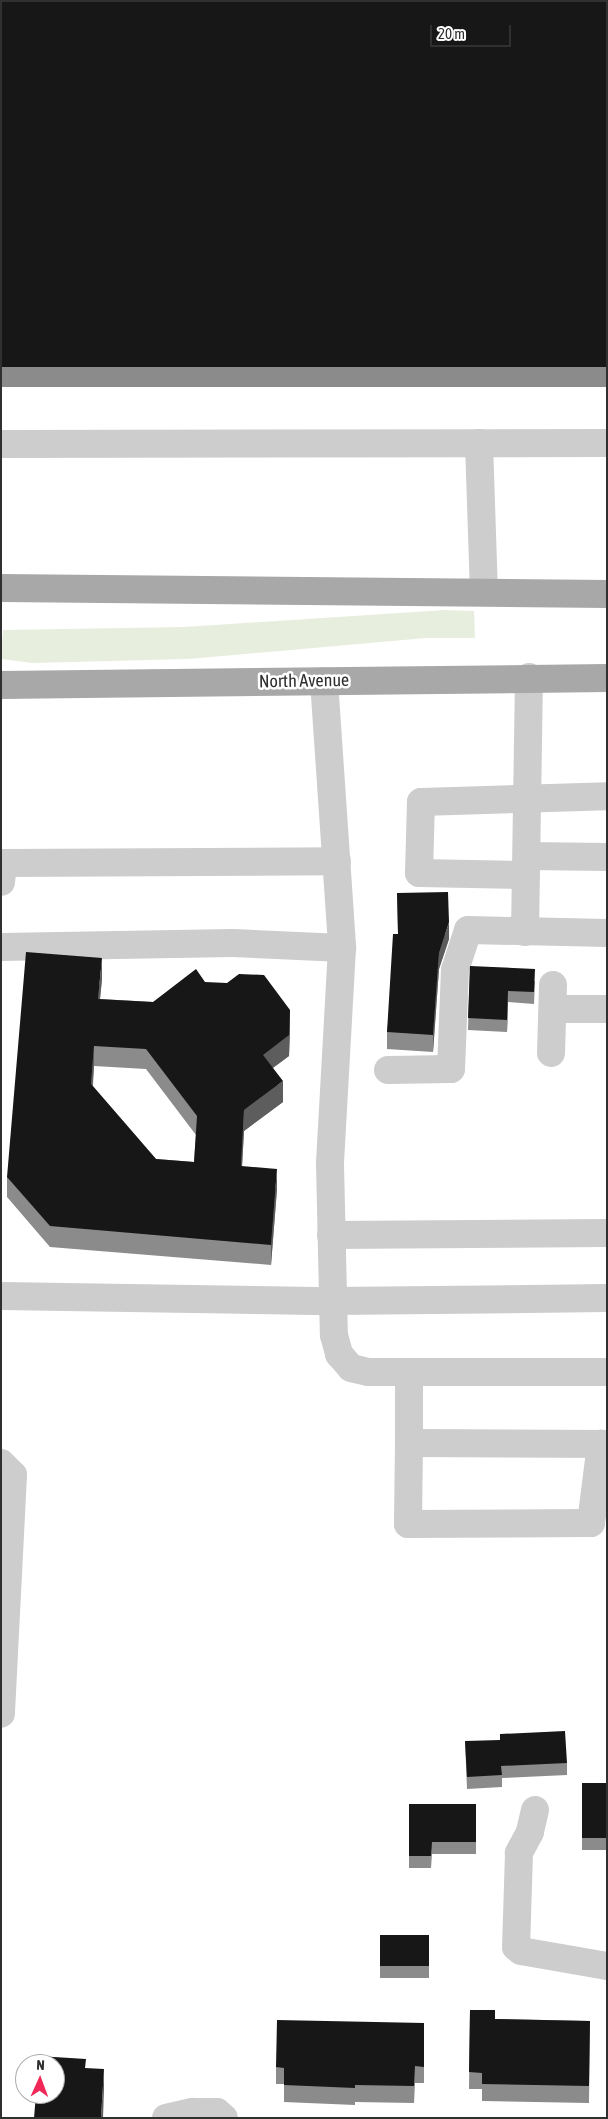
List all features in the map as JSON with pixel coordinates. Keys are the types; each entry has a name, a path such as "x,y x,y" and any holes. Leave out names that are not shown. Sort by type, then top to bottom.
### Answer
{"main road":[{"path":"1,588 607,594"},
{"name":"North Avenue","path":"1,685 530,677 607,678"}],"street":[{"path":"479,443 484,592"},
{"path":"1,444 607,443"},
{"path":"525,932 530,677"},
{"path":"324,681 338,860 342,948 330,1164 332,1301 334,1335 339,1354 351,1368 409,1373 607,1372"},
{"path":"607,796 421,802 419,873 526,866 607,858"},
{"path":"1,882 3,863 338,860"},
{"path":"388,1070 451,1069 455,970 468,930 607,933"},
{"path":"1,947 233,943 342,948"},
{"path":"551,1053 553,997 607,1009"},
{"path":"331,1235 607,1233"},
{"path":"1,1296 332,1301 607,1298"},
{"path":"409,1373 408,1524 591,1523 604,1444 409,1443"},
{"path":"1,1463 13,1475 2,1701"},
{"path":"536,1810 530,1832 519,1853 516,1947 521,1951 607,1966"},
{"path":"166,2118 193,2112 217,2112 224,2118"}],"green space":[{"path":"445,610 474,611 475,638 426,638 188,659 32,663 1,659 3,630 184,627"}],"building":[{"path":"1,1 607,1 607,367 1,367"},
{"path":"448,892 449,922 439,953 433,1035 387,1032 393,934 398,934 397,893"},
{"path":"26,952 102,958 98,999 153,1002 196,969 205,982 227,983 239,974 264,975 290,1010 289,1035 263,1055 283,1081 244,1110 241,1166 277,1169 271,1245 50,1226 7,1177","holes":["94,1046 146,1049 197,1116 194,1162 156,1159 91,1084"]},
{"path":"470,966 535,969 534,992 508,991 507,1020 468,1018"},
{"path":"565,1731 567,1763 501,1766 502,1775 467,1777 465,1741 500,1740 500,1734"},
{"path":"582,1783 607,1783 607,1838 582,1838"},
{"path":"409,1804 476,1804 476,1842 432,1842 431,1856 409,1856"},
{"path":"380,1935 429,1935 429,1966 380,1966"},
{"path":"470,2010 495,2010 495,2019 590,2021 589,2086 482,2084 482,2073 469,2072"},
{"path":"277,2020 424,2023 424,2067 415,2066 414,2086 355,2085 355,2088 284,2085 284,2068 276,2067"},
{"path":"65,2058 86,2059 85,2068 104,2069 101,2118 34,2118 35,2104 65,2104"}]}
